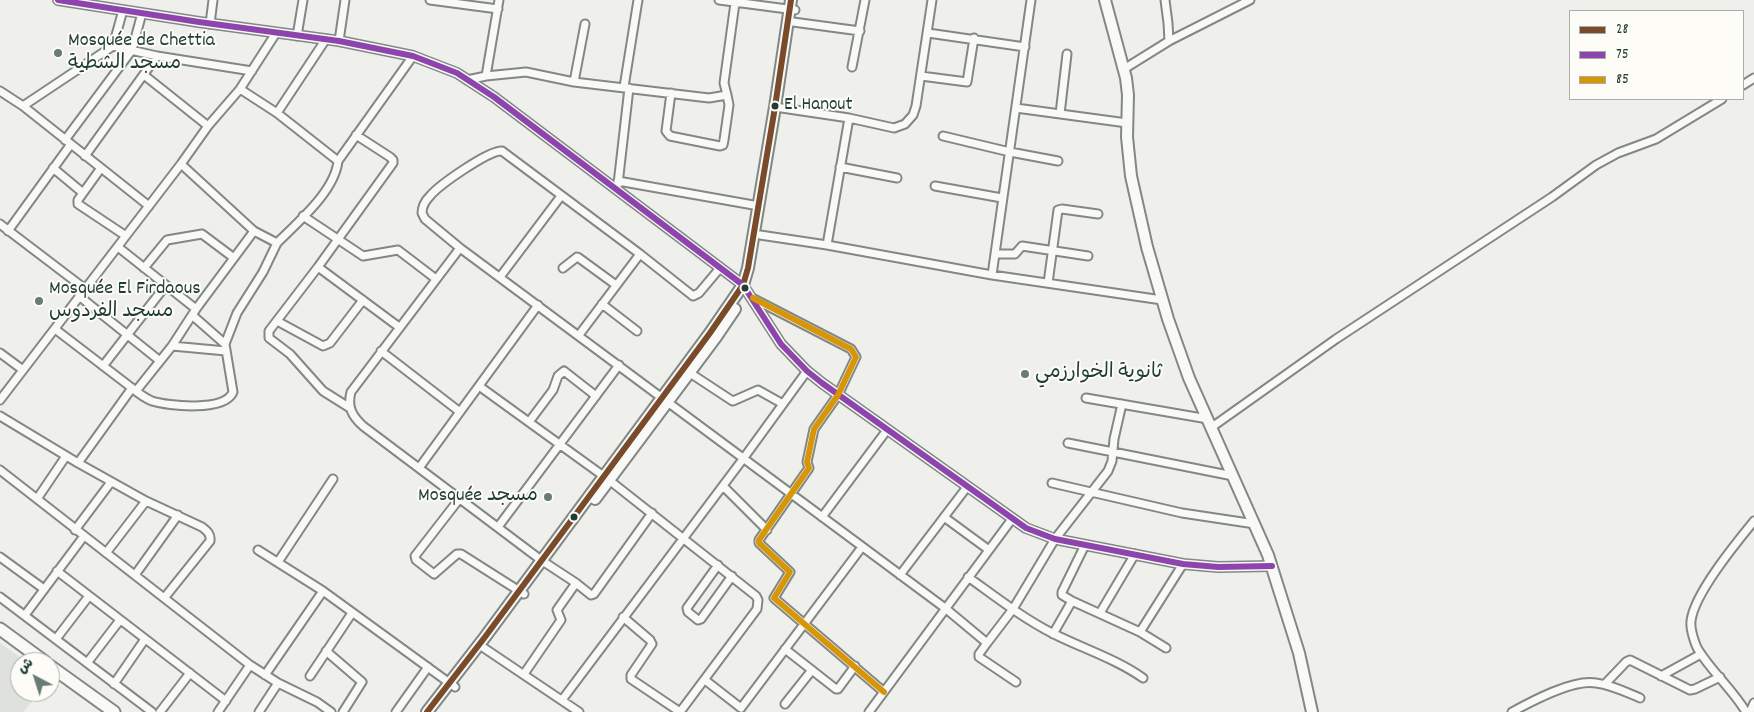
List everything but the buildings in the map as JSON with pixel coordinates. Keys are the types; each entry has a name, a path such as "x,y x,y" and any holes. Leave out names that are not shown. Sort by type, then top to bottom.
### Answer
{"highway":[{"path":"0,629 31,652"},
{"path":"60,673 114,712"}],"main road":[{"path":"1105,0 1124,69 1128,96 1127,137 1131,176 1147,247 1162,300 1189,378 1234,476 1272,566 1299,653 1312,712"},
{"path":"436,712 452,685 748,291 759,206 793,22 793,5"},
{"path":"665,401 690,373 716,337 748,291 752,280 793,5"},
{"path":"427,712 484,648 521,593"}],"street":[{"path":"58,0 210,24 339,41 413,56 457,73 494,97 617,185 748,291 854,352 856,357 838,395 814,429 807,462 809,468 759,543 790,574 774,596 884,692"},
{"path":"210,24 212,0"},
{"path":"297,36 303,0"},
{"path":"339,41 345,0"},
{"path":"430,0 498,9"},
{"path":"486,76 499,0"},
{"path":"617,185 626,87 638,0"},
{"path":"720,0 734,3 793,5"},
{"path":"852,67 865,0"},
{"path":"778,108 849,118 894,128 905,124 916,106 932,0"},
{"path":"992,275 1026,47 1031,0"},
{"path":"1165,0 1169,41"},
{"path":"1124,69 1169,41 1250,0"},
{"path":"672,93 667,133 670,136 723,145 729,105 724,83 734,3"},
{"path":"23,106 113,46 123,10"},
{"path":"8,230 53,168 68,142 132,50 142,13"},
{"path":"793,22 860,31"},
{"path":"574,82 585,24"},
{"path":"928,32 1026,47"},
{"path":"0,400 208,126 240,89 276,33"},
{"path":"921,76 967,82 974,38"},
{"path":"276,114 326,39"},
{"path":"113,46 157,56 252,71"},
{"path":"1060,114 1066,54"},
{"path":"85,156 157,56"},
{"path":"225,348 237,313 263,272 277,243 328,188 335,176 338,161 413,56"},
{"path":"467,80 526,72 574,82 709,98 727,95"},
{"path":"144,75 208,126"},
{"path":"240,89 338,161"},
{"path":"0,91 23,106 148,206"},
{"path":"1086,398 1210,423 1552,197 1604,160 1656,139 1720,100"},
{"path":"1016,108 1127,123"},
{"path":"827,246 849,118"},
{"path":"350,408 323,392 290,354 269,338 269,332 393,163 390,157 356,135"},
{"path":"943,136 1058,161"},
{"path":"720,268 699,293 693,296 502,151 492,152 435,191 429,196 422,210 425,219 460,248 945,608 987,643"},
{"path":"181,164 254,231 277,243"},
{"path":"840,167 897,178"},
{"path":"53,168 83,193"},
{"path":"101,168 78,200 78,204 126,236"},
{"path":"617,185 759,206"},
{"path":"935,186 1002,198"},
{"path":"500,277 561,196"},
{"path":"1048,283 1058,210 1098,214"},
{"path":"303,216 365,256 398,250 436,279"},
{"path":"0,224 84,288"},
{"path":"78,463 134,390 172,346 194,312 254,231"},
{"path":"144,268 167,240 202,234 234,258"},
{"path":"760,235 992,275 1162,300"},
{"path":"995,254 1015,254 1022,246 1088,256"},
{"path":"55,329 134,390 151,400 179,406 205,406 232,396 234,392 225,348 194,312 166,285 118,247"},
{"path":"460,248 351,392 349,399 351,413 363,426 498,528 544,562 593,594 652,513"},
{"path":"579,335 640,254"},
{"path":"564,268 579,258 616,286"},
{"path":"318,267 399,327"},
{"path":"103,366 166,285"},
{"path":"748,291 781,344 807,370 838,395 1026,528 1055,539 1183,564 1218,567 1272,566"},
{"path":"79,296 126,336 160,361"},
{"path":"277,321 326,346 363,300"},
{"path":"602,304 637,331"},
{"path":"419,468 538,305"},
{"path":"172,346 225,348"},
{"path":"381,351 460,412"},
{"path":"0,353 23,370"},
{"path":"498,528 620,366"},
{"path":"562,700 743,459 807,370"},
{"path":"529,422 553,390 558,376 564,371 596,396"},
{"path":"690,373 733,401 758,390 783,404"},
{"path":"479,386 652,513 718,564 756,596 758,600 757,608 680,712 631,679 631,675 652,644 650,640 624,618"},
{"path":"1016,682 979,658 978,654 1013,609 1055,539 1110,467 1122,404"},
{"path":"0,416 111,482 146,501 202,527 210,537 205,548 165,597"},
{"path":"822,517 887,430"},
{"path":"1068,443 1234,476"},
{"path":"37,499 66,456"},
{"path":"1,474 37,499 75,530 165,597 250,665 278,683 317,702 331,712"},
{"path":"278,562 334,479"},
{"path":"75,530 111,482"},
{"path":"1052,483 1182,513 1255,524"},
{"path":"722,486 767,530"},
{"path":"900,575 967,486"},
{"path":"460,498 415,558 434,574 457,554 460,554 521,593"},
{"path":"106,552 146,501"},
{"path":"135,575 178,515"},
{"path":"944,517 989,550"},
{"path":"869,712 1012,519"},
{"path":"1754,521 1704,589 1690,624 1701,654 1748,712 1754,703"},
{"path":"25,615 84,536"},
{"path":"1085,545 1062,595 1140,632 1166,648"},
{"path":"731,712 741,708 862,547"},
{"path":"258,550 323,591 452,685"},
{"path":"1100,614 1136,554"},
{"path":"0,557 44,589"},
{"path":"718,564 687,608 688,612 698,620 700,619 732,576"},
{"path":"1140,632 1183,564"},
{"path":"57,571 226,701"},
{"path":"968,577 1013,609 1053,634 1130,669 1143,678"},
{"path":"524,674 561,620 557,610 576,584"},
{"path":"265,675 323,591"},
{"path":"56,639 89,596"},
{"path":"0,597 152,712"},
{"path":"1053,634 1072,600"},
{"path":"310,676 352,613"},
{"path":"86,663 120,620"},
{"path":"114,684 145,639"},
{"path":"484,648 579,712"},
{"path":"785,649 836,689 854,666"},
{"path":"326,651 362,682 343,712"},
{"path":"1661,676 1701,654"},
{"path":"1605,684 1630,660 1690,690 1694,690 1720,676"},
{"path":"218,712 250,665"},
{"path":"396,712 428,668"},
{"path":"785,704 812,670"},
{"path":"160,712 190,673"},
{"path":"704,680 741,708"},
{"path":"1512,712 1573,685 1587,682 1613,686 1640,698"},
{"path":"259,712 278,683"}],"shaded area":[{"path":"0,643 13,652 10,652 10,702 32,702 23,712 0,712"}],"transit line":[{"name":"75","path":"58,0 339,41 413,56 457,73 494,97 743,285 781,344 807,371 822,383 1026,528 1055,539 1183,564 1218,567 1272,566"},
{"name":"28","path":"427,712 485,637 710,333 743,285 748,268 791,0"},
{"name":"85","path":"753,298 851,349 856,357 838,395 814,429 807,462 809,468 759,540 759,543 790,572 774,598 884,692"}],"place":[{"name":"Mosquée de Chettia مسجد الشطية","path":"58,53"},
{"name":"El Hanout","path":"775,106"},
{"name":"Mosquée El Firdaous مسجد الفردوس","path":"39,301"},
{"name":"ثانوية الخوارزمي","path":"1025,374"},
{"name":"Mosquée مسجد","path":"548,497"}]}
